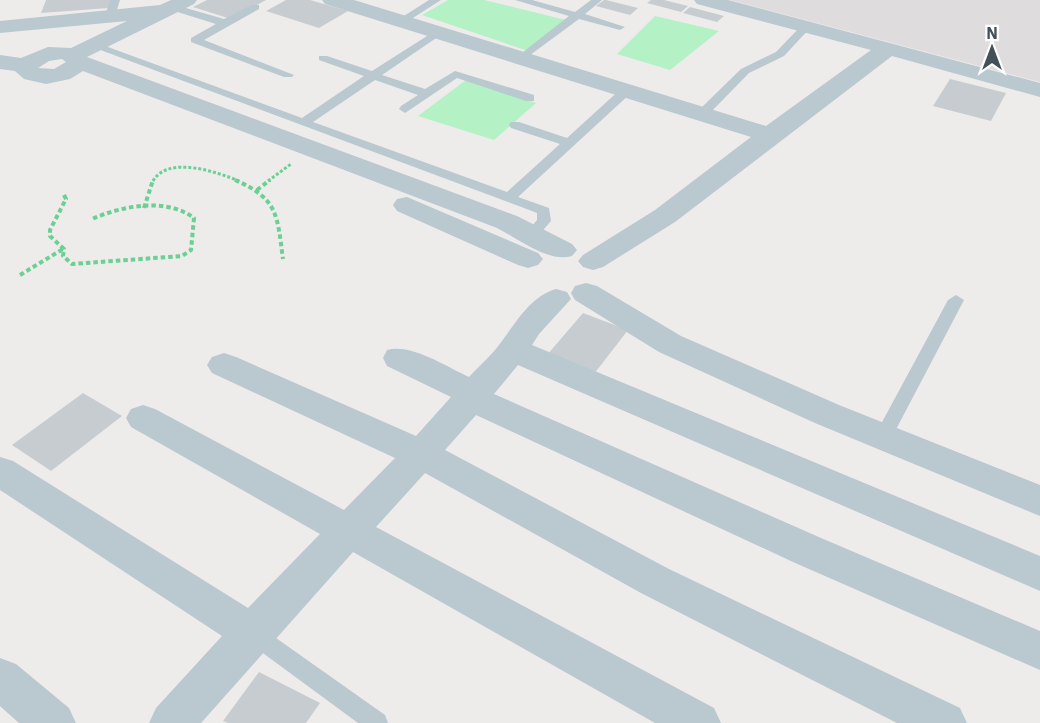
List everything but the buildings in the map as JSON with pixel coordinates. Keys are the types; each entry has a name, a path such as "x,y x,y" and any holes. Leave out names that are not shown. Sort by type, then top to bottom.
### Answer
{"street":[{"path":"332,0 770,135"},
{"path":"704,0 1040,90"},
{"path":"1,32 113,8 174,4"},
{"path":"0,62 40,66 66,72 76,65 81,54 174,4"},
{"path":"1,32 16,7"},
{"path":"1,32 40,66 188,117 396,200 550,274 670,344 884,437 1040,501"},
{"path":"172,723 252,633 422,454 513,350 527,327 550,274 665,216 888,48"},
{"path":"81,54 507,222 550,274"},
{"path":"550,274 538,253 562,249"},
{"path":"513,350 1040,574"},
{"path":"399,358 473,396 807,550 1040,651"},
{"path":"224,365 422,454 656,581 944,723"},
{"path":"143,418 698,723"},
{"path":"0,471 252,633"},
{"path":"0,678 53,723"}],"lane":[{"path":"401,21 436,0"},
{"path":"520,0 620,27"},
{"path":"522,58 597,0"},
{"path":"174,4 225,23"},
{"path":"255,7 195,40 288,75"},
{"path":"702,114 745,71 780,54 806,27"},
{"path":"304,122 438,32"},
{"path":"81,54 304,122 544,211 550,274"},
{"path":"323,58 426,94"},
{"path":"405,109 455,74 530,98"},
{"path":"510,197 627,90"},
{"path":"515,125 569,143"},
{"path":"884,437 956,300"},
{"path":"252,633 377,723"}],"path":[{"path":"257,190 297,160"},
{"path":"144,208 156,175 170,170 200,170 232,178 257,190 269,201 276,222 283,259"},
{"path":"64,195 66,199 50,231 50,236 64,249"},
{"path":"64,249 63,256 68,262 78,266 182,256 191,249 194,218 188,211 171,206 144,208 106,212 92,219"},
{"path":"20,274 64,249"}],"shaded area":[{"path":"730,0 1040,0 1040,82"}],"green space":[{"path":"448,0 484,0 570,21 531,52 422,15"},
{"path":"655,16 719,31 670,70 617,54"},
{"path":"466,80 536,103 494,140 418,116"}]}
